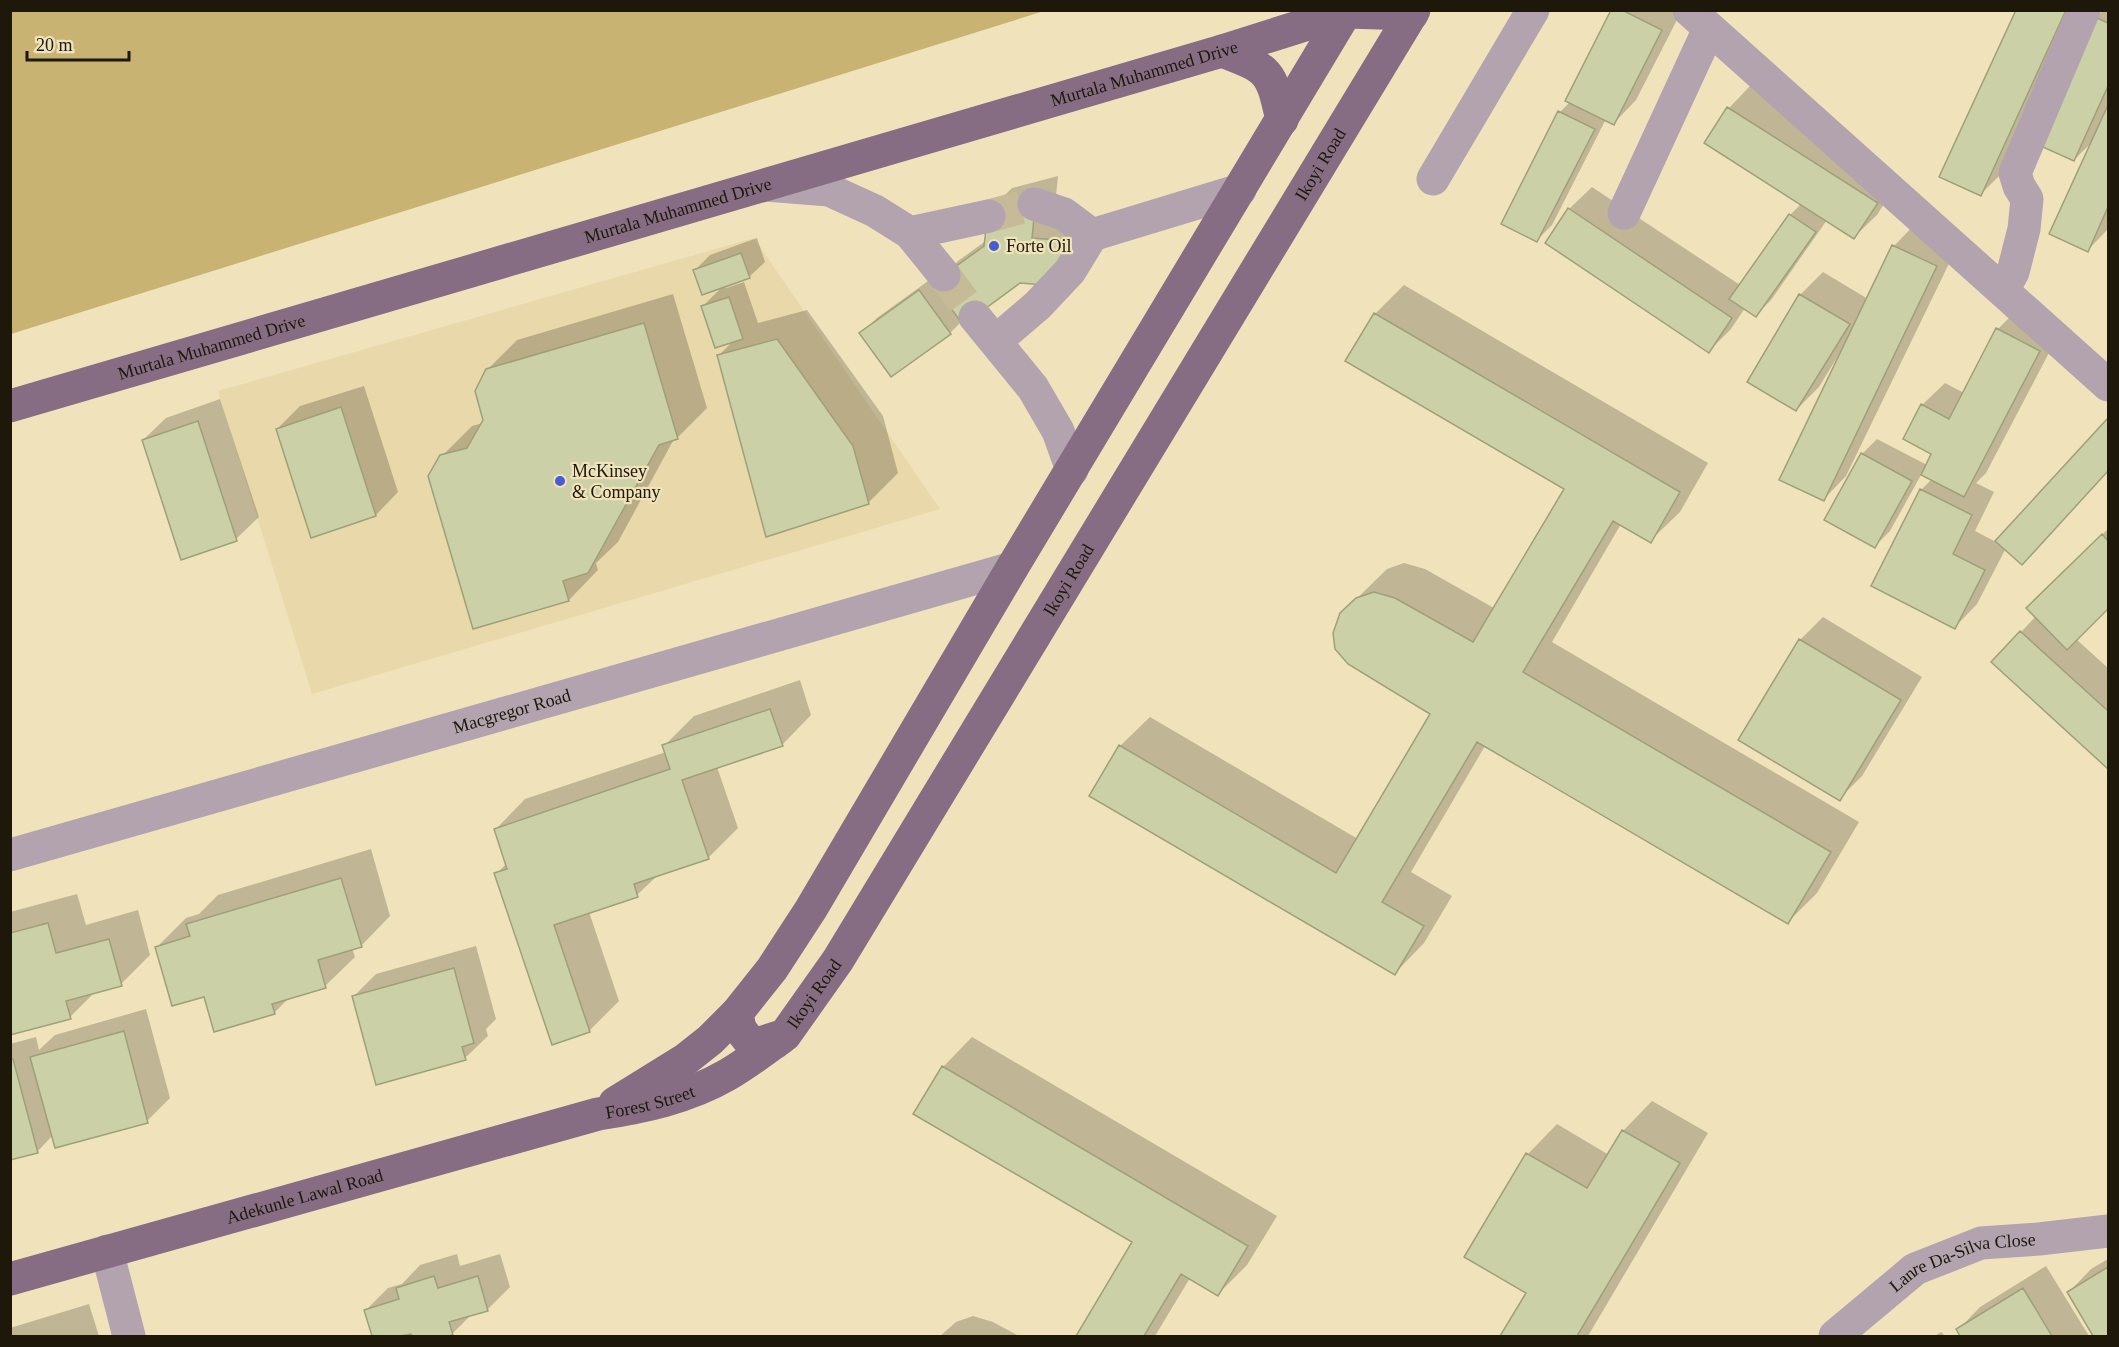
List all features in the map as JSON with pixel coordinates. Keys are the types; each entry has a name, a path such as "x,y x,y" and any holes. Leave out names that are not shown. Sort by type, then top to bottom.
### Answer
{"main road":[{"name":"Murtala Muhammed Drive","path":"10,406 1222,51 1346,11 1413,12"},
{"path":"737,1012 772,969 811,909 1012,568 1346,11"},
{"name":"Ikoyi Road","path":"737,1012 740,1029 751,1043 760,1043 785,1035 844,950 1413,12"},
{"path":"1222,51 1254,63 1269,76 1275,89 1282,120"},
{"name":"Forest Street","path":"598,1114 687,1059 710,1040 737,1012"},
{"name":"Forest Street","path":"598,1114 648,1106 688,1092 725,1076 785,1035"},
{"name":"Adekunle Lawal Road","path":"10,1279 598,1114"}],"street":[{"path":"1433,179 1533,10"},
{"path":"2003,290 2013,272 2024,229 2028,199 2019,186 2015,172 2084,10"},
{"path":"1624,213 1699,20 2109,385"},
{"path":"765,185 829,190 875,211 910,233 944,275"},
{"path":"1072,470 1058,431 1033,388 985,329 1038,305 1070,272 1092,235 1240,190"},
{"path":"1034,204 1064,214 1092,235"},
{"path":"910,233 989,216"},
{"name":"Macgregor Road","path":"10,855 1012,568"},
{"name":"Lanre Da-Silva Close","path":"1835,1336 1915,1269 1981,1243 2109,1231"},
{"path":"107,1251 129,1336"}],"shaded area":[{"path":"11,10 1044,10 1044,11 11,334"},
{"path":"754,238 940,509 312,694 218,391"}],"building":[{"path":"1611,10 1622,10 1662,30 1614,125 1565,101"},
{"path":"2016,10 2066,10 1981,196 1939,177"},
{"path":"2095,17 2108,23 2108,86 2074,161 2036,144"},
{"path":"2108,105 2108,207 2088,252 2049,234"},
{"path":"1727,107 1878,203 1854,239 1704,143"},
{"path":"1558,111 1595,129 1537,242 1501,224"},
{"path":"1036,198 1032,238 1071,241 1045,285 1020,283 963,325 933,283 984,246 988,211"},
{"path":"1568,208 1732,318 1709,353 1545,243"},
{"path":"1789,214 1816,232 1756,317 1729,299"},
{"path":"1892,245 1937,266 1824,501 1779,480"},
{"path":"741,253 750,278 702,295 693,270"},
{"path":"919,290 951,334 891,377 859,333"},
{"path":"1799,294 1850,324 1796,411 1747,382"},
{"path":"729,297 743,339 715,348 701,306"},
{"path":"1374,313 1680,492 1651,543 1613,521 1523,672 1831,852 1788,924 1477,742 1382,902 1424,926 1395,975 1089,796 1119,745 1336,873 1430,714 1348,664 1335,649 1333,633 1340,613 1356,598 1374,592 1395,598 1473,642 1564,489 1345,361"},
{"path":"644,323 678,439 659,445 588,573 563,581 569,601 473,629 428,476 440,455 467,448 483,420 475,391 486,369"},
{"path":"1996,328 2040,351 1964,497 1921,475 1931,454 1903,439 1921,404 1949,419"},
{"path":"777,339 853,446 869,504 766,537 717,355"},
{"path":"341,407 376,516 311,538 276,429"},
{"path":"2108,418 2108,471 2022,565 1995,541"},
{"path":"198,421 237,541 181,560 142,440"},
{"path":"1861,453 1912,481 1875,548 1824,520"},
{"path":"1920,489 1972,515 1953,554 1985,570 1955,629 1871,586"},
{"path":"2102,534 2108,541 2108,609 2067,650 2026,608"},
{"path":"2020,631 2108,711 2108,769 1991,662"},
{"path":"1799,639 1901,700 1840,801 1738,740"},
{"path":"770,709 783,746 682,780 709,859 634,884 638,897 554,925 590,1032 552,1045 494,873 507,869 494,829 670,769 662,745"},
{"path":"341,878 362,947 318,960 326,988 272,1004 275,1014 214,1032 204,997 172,1006 155,947 190,936 186,924"},
{"path":"48,923 56,953 109,939 122,986 66,1001 71,1019 10,1035 10,933"},
{"path":"454,968 474,1043 462,1047 466,1060 376,1085 352,996"},
{"path":"124,1031 148,1123 55,1148 30,1057"},
{"path":"10,1059 13,1059 38,1153 10,1160"},
{"path":"942,1066 1248,1246 1218,1296 1181,1274 1144,1336 1076,1336 1132,1242 913,1114"},
{"path":"1622,1130 1680,1163 1577,1336 1500,1336 1526,1293 1464,1257 1526,1153 1587,1188"},
{"path":"2108,1267 2108,1336 2093,1336 2067,1292"},
{"path":"434,1276 438,1288 478,1276 488,1311 449,1322 453,1335 372,1336 364,1310 399,1299 396,1288"},
{"path":"2023,1288 2052,1336 1960,1336 1956,1329"}],"tunnel":[{"path":"989,216 1034,204"},
{"path":"944,275 975,317"}],"place":[{"name":"Forte Oil","path":"994,246"},
{"name":"McKinsey & Company","path":"560,481"}]}
